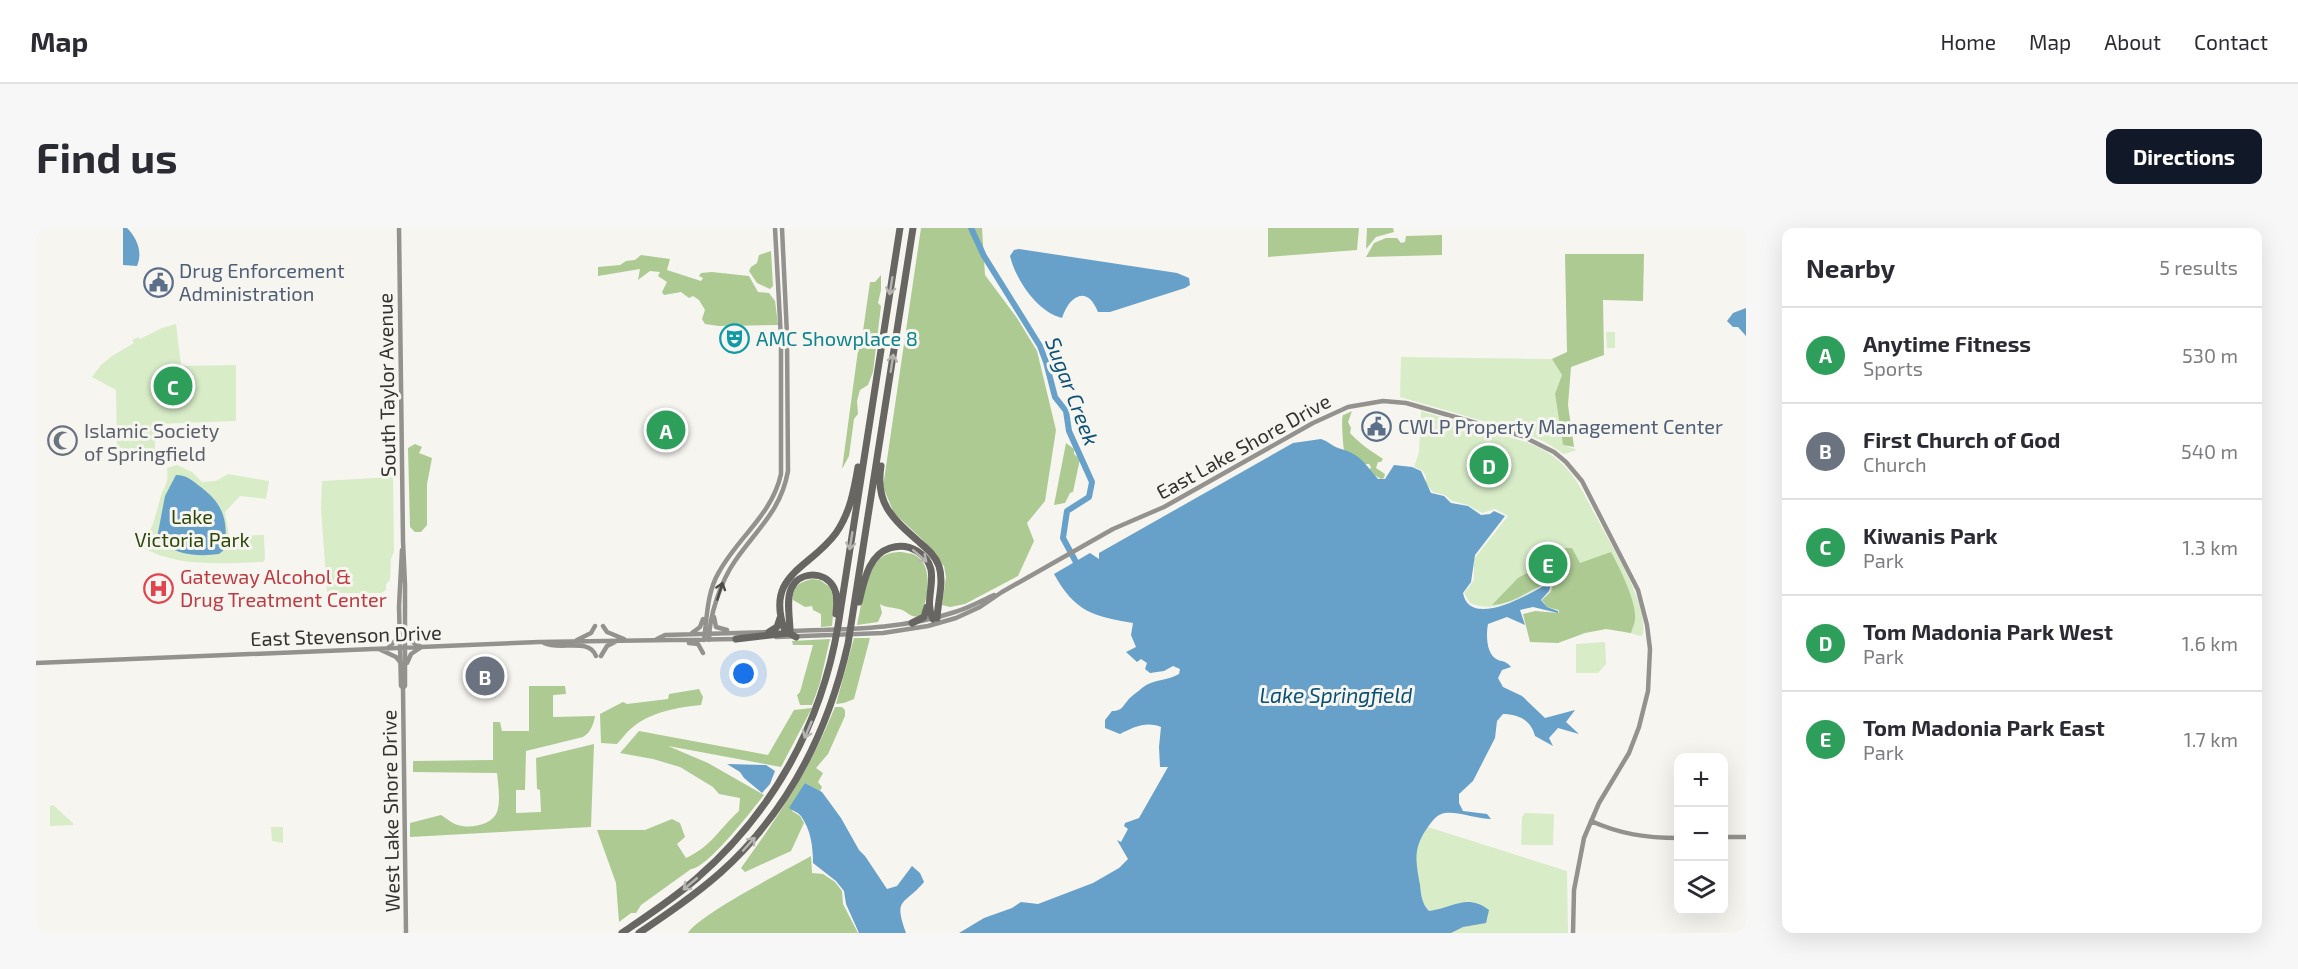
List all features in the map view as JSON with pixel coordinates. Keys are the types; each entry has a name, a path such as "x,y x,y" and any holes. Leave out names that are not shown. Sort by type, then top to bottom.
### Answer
{"highway":[{"path":"622,933 694,880 728,849 753,820 783,778 799,749 825,683 837,636 900,228"},
{"path":"639,933 694,894 746,848 789,792 820,735 843,665 852,622 913,228"},
{"path":"888,386 879,478 880,489 890,514 931,553 938,564 940,582 935,620"},
{"path":"769,632 779,624 781,589 785,580 827,544 844,520 854,488 872,406"},
{"path":"843,665 849,653 864,581 877,556 886,550 896,547 912,549 922,555 928,564 932,581 929,608 935,620"},
{"path":"790,633 782,621 781,593 793,572"},
{"path":"790,633 789,597 794,583 812,574 828,580 835,592 837,608 825,683"},
{"path":"912,623 925,615 932,581"},
{"path":"736,639 790,633"}],"main road":[{"name":"South Taylor Avenue","path":"399,228 405,631 403,648"},
{"path":"689,634 700,627 712,587 720,570 772,500 782,468 781,350 775,228"},
{"path":"707,637 725,578 739,555 774,511 784,489 788,471 788,344 782,228"},
{"name":"East Lake Shore Drive","path":"1041,570 1113,529 1164,507 1334,412 1361,403 1383,401 1406,403 1522,436 1545,447 1566,462 1585,487 1633,580 1648,630 1649,680 1639,727 1629,753 1607,789 1584,837 1576,876 1573,933"},
{"path":"754,526 756,515"},
{"name":"South Taylor Avenue","path":"403,541 399,606 403,648"},
{"name":"East Stevenson Drive","path":"36,663 542,642 657,639 663,641 756,632 900,631 966,608 1002,592 1041,570"},
{"path":"707,637 704,624 712,587"},
{"path":"387,649 398,636 399,606"},
{"path":"714,616 715,625 721,630 749,629 756,632"},
{"name":"East Stevenson Drive","path":"861,632 935,620"},
{"path":"571,642 591,633 595,626"},
{"path":"603,626 608,632 626,640"},
{"path":"405,631 409,640 421,647 409,656 405,671"},
{"name":"East Stevenson Drive","path":"657,639 664,635 689,634 736,639"},
{"path":"542,642 552,647 588,646 598,656 607,646 617,640"},
{"path":"663,641 667,644 698,644 703,653"},
{"name":"West Lake Shore Drive","path":"403,648 401,686 403,688 406,933"},
{"name":"West Lake Shore Drive","path":"403,648 405,671 403,688"},
{"path":"379,649 396,657 401,663"},
{"path":"1591,821 1636,837 1674,838"},
{"path":"1728,837 1746,837"}],"green space":[{"path":"921,228 982,228 985,275 1017,318 1037,351 1056,430 1045,501 1027,523 1034,541 1018,576 965,604 950,607 942,605 946,577 944,566 925,542 894,513 883,487"},
{"path":"1268,228 1359,228 1357,250 1268,257"},
{"path":"1367,228 1393,228 1394,232 1376,237 1366,249"},
{"path":"1442,235 1442,255 1366,257 1374,243 1386,238 1397,238 1401,243 1405,242 1406,236"},
{"path":"771,251 773,286 770,289 757,283 749,271 757,263 759,255"},
{"path":"1565,254 1644,254 1643,301 1603,300 1604,355 1571,367 1568,405 1574,447 1563,445 1555,394 1562,375 1552,359 1567,352"},
{"path":"641,255 670,259 667,270 701,281 703,278 699,276 701,273 749,276 758,292 769,293 775,301 778,325 719,326 705,324 702,319 705,310 699,300 693,296 689,298 681,292 664,295 662,292 667,282 658,276 660,272 650,271 638,280 640,269 598,276 598,267 620,265 626,261 635,260"},
{"path":"881,275 878,303 881,306 873,372 868,385 860,390 857,401 858,414 854,419 849,456 842,469 859,343 862,338 870,282 875,282"},
{"path":"176,324 181,366 236,365 236,421 155,424 155,450 117,449 116,390 92,377 112,356 134,343 132,340"},
{"path":"1606,332 1615,332 1615,348 1607,348"},
{"path":"1401,357 1552,359 1562,375 1555,394 1563,445 1577,450 1564,454 1524,433 1400,397"},
{"path":"1352,411 1348,422 1351,428 1350,433 1383,459 1378,462 1376,468 1385,474 1384,478 1381,479 1369,472 1371,467 1369,464 1365,464 1344,450 1342,417"},
{"path":"1421,411 1526,442 1549,453 1564,465 1581,488 1628,576 1640,607 1643,621 1641,636 1558,614 1558,610 1547,607 1542,600 1550,591 1553,580 1502,605 1491,607 1470,603 1464,593 1474,580 1474,559 1508,516 1495,509 1482,513 1468,505 1452,501 1445,495 1433,492 1426,484 1426,476 1422,470 1414,467 1419,452"},
{"path":"1066,443 1074,449 1074,454 1080,459 1073,492 1070,493 1065,503 1054,505"},
{"path":"415,444 422,447 419,453 432,458 427,484 427,525 421,532 415,532 410,527 408,448"},
{"name":"Lake Victoria Park","path":"177,465 192,472 202,482 216,481 228,474 269,481 266,499 240,496 225,512 229,536 264,535 265,559 263,562 201,563 156,554 141,547 155,519 167,482 167,468"},
{"path":"393,477 394,552 391,559 390,580 386,584 386,590 381,593 327,593 321,508 322,481"},
{"path":"1543,548 1572,548 1580,563 1611,552 1633,603 1635,619 1631,633 1606,629 1585,633 1558,643 1530,642 1523,614 1535,611 1559,613 1559,610 1547,607 1542,600 1551,592 1554,580 1508,602 1492,605 1518,578 1527,573 1525,564"},
{"path":"901,552 915,555 925,566 928,583 921,615 912,616 902,610 880,604 882,613 878,622 857,625 871,570 884,556"},
{"path":"812,579 820,580 831,588 834,604 832,626 821,627 821,614 813,610 812,606 805,607 793,600 794,591 798,585"},
{"path":"854,638 870,638 854,699 836,704"},
{"path":"830,639 820,683 812,705 800,705 797,695 800,692 813,645 793,645 792,641"},
{"path":"1605,642 1606,664 1598,673 1576,673 1576,644"},
{"path":"529,686 565,686 566,694 553,695 553,717 595,716 591,728 583,737 526,751 525,790 516,790 516,813 541,812 540,790 537,789 536,758 594,744 591,827 410,837 410,823 441,815 463,826 480,825 494,816 499,802 497,773 413,772 413,761 493,760 493,722 500,722 502,731 529,731"},
{"path":"699,689 703,697 701,705 656,714 640,722 617,744 601,743 600,714 623,702 627,704 668,699 669,694"},
{"path":"835,707 842,707 845,710 845,716 828,754 816,768 823,773 818,782 822,787 820,791 805,783 792,811 800,816 804,823 791,851 745,872 741,868 793,791"},
{"path":"812,708 781,767 668,746 708,763 764,795 708,859 641,905 636,913 631,913 619,922 616,883 597,830 645,830 672,819 680,823 685,837 677,844 686,858 709,843 739,811 740,798 719,794 713,787 680,767 620,753 639,731 768,755 794,710"},
{"path":"53,805 73,825 50,826 50,806"},
{"path":"1525,813 1554,814 1553,845 1521,845 1522,817"},
{"path":"271,827 283,827 283,843 272,841"},
{"path":"1428,827 1567,871 1568,933 1451,933 1482,905 1469,902 1429,911 1421,896 1416,861 1417,848"},
{"path":"811,856 812,873 823,874 835,882 842,891 843,904 858,933 688,933 695,925 725,904"}],"water":[{"path":"123,228 131,232 138,246 137,266 123,265"},
{"path":"1014,250 1177,273 1189,278 1190,285 1110,312 1098,312 1089,298 1078,296 1069,304 1062,318 1044,309 1022,285 1010,256"},
{"path":"1746,308 1746,336 1738,327 1733,327 1727,321 1733,313"},
{"name":"Lake Springfield","path":"1321,439 1357,456 1378,479 1385,479 1394,465 1412,467 1421,471 1431,493 1444,496 1451,503 1468,506 1481,515 1494,511 1505,516 1475,555 1471,582 1463,593 1468,604 1477,609 1490,609 1518,599 1552,581 1549,591 1541,600 1547,607 1558,613 1533,607 1520,610 1525,625 1507,617 1488,624 1488,644 1494,657 1511,667 1502,670 1498,678 1503,687 1522,696 1545,718 1575,710 1566,722 1579,734 1558,728 1549,738 1553,746 1535,736 1533,730 1523,719 1503,714 1497,721 1495,738 1473,781 1459,794 1459,803 1463,811 1487,814 1491,819 1456,813 1440,814 1424,832 1418,846 1417,867 1421,896 1429,911 1460,903 1474,903 1489,910 1486,923 1463,927 1451,933 959,933 984,918 1012,908 1021,902 1038,904 1093,883 1119,868 1128,859 1117,840 1121,842 1128,829 1124,826 1125,823 1139,818 1168,767 1160,767 1161,727 1145,725 1120,734 1105,728 1105,720 1112,711 1121,708 1146,685 1179,674 1180,669 1173,666 1164,671 1150,673 1145,669 1147,663 1141,659 1137,662 1126,652 1136,647 1131,635 1133,623 1107,618 1086,610 1070,597 1054,574 1090,553 1099,559 1099,553 1293,443"},
{"path":"176,475 193,481 213,498 222,512 226,538 225,549 219,554 186,554 170,548 157,538 165,496"},
{"path":"727,764 766,765 775,771 770,784 762,793 740,772"},
{"path":"805,783 822,792 887,889 897,886 912,866 920,873 924,882 901,907 906,933 859,933 846,904 844,891 836,881 813,863 812,845 807,827 800,815 789,808"}],"waterway":[{"name":"Sugar Creek","path":"971,228 984,256 1040,346 1055,397 1066,411 1069,431 1092,482 1089,497 1067,511 1063,538 1077,564"}],"place":[{"name":"Drug Enforcement Administration","path":"158,282"},
{"name":"AMC Showplace 8","path":"735,338"},
{"name":"Kiwanis Park","path":"173,386"},
{"name":"CWLP Property Management Center","path":"1377,426"},
{"name":"Anytime Fitness","path":"666,430"},
{"name":"Islamic Society of Springfield","path":"63,441"},
{"name":"Tom Madonia Park West","path":"1489,465"},
{"name":"Tom Madonia Park East","path":"1548,564"},
{"name":"Gateway Alcohol & Drug Treatment Center","path":"159,588"},
{"name":"First Church of God","path":"485,676"}]}
